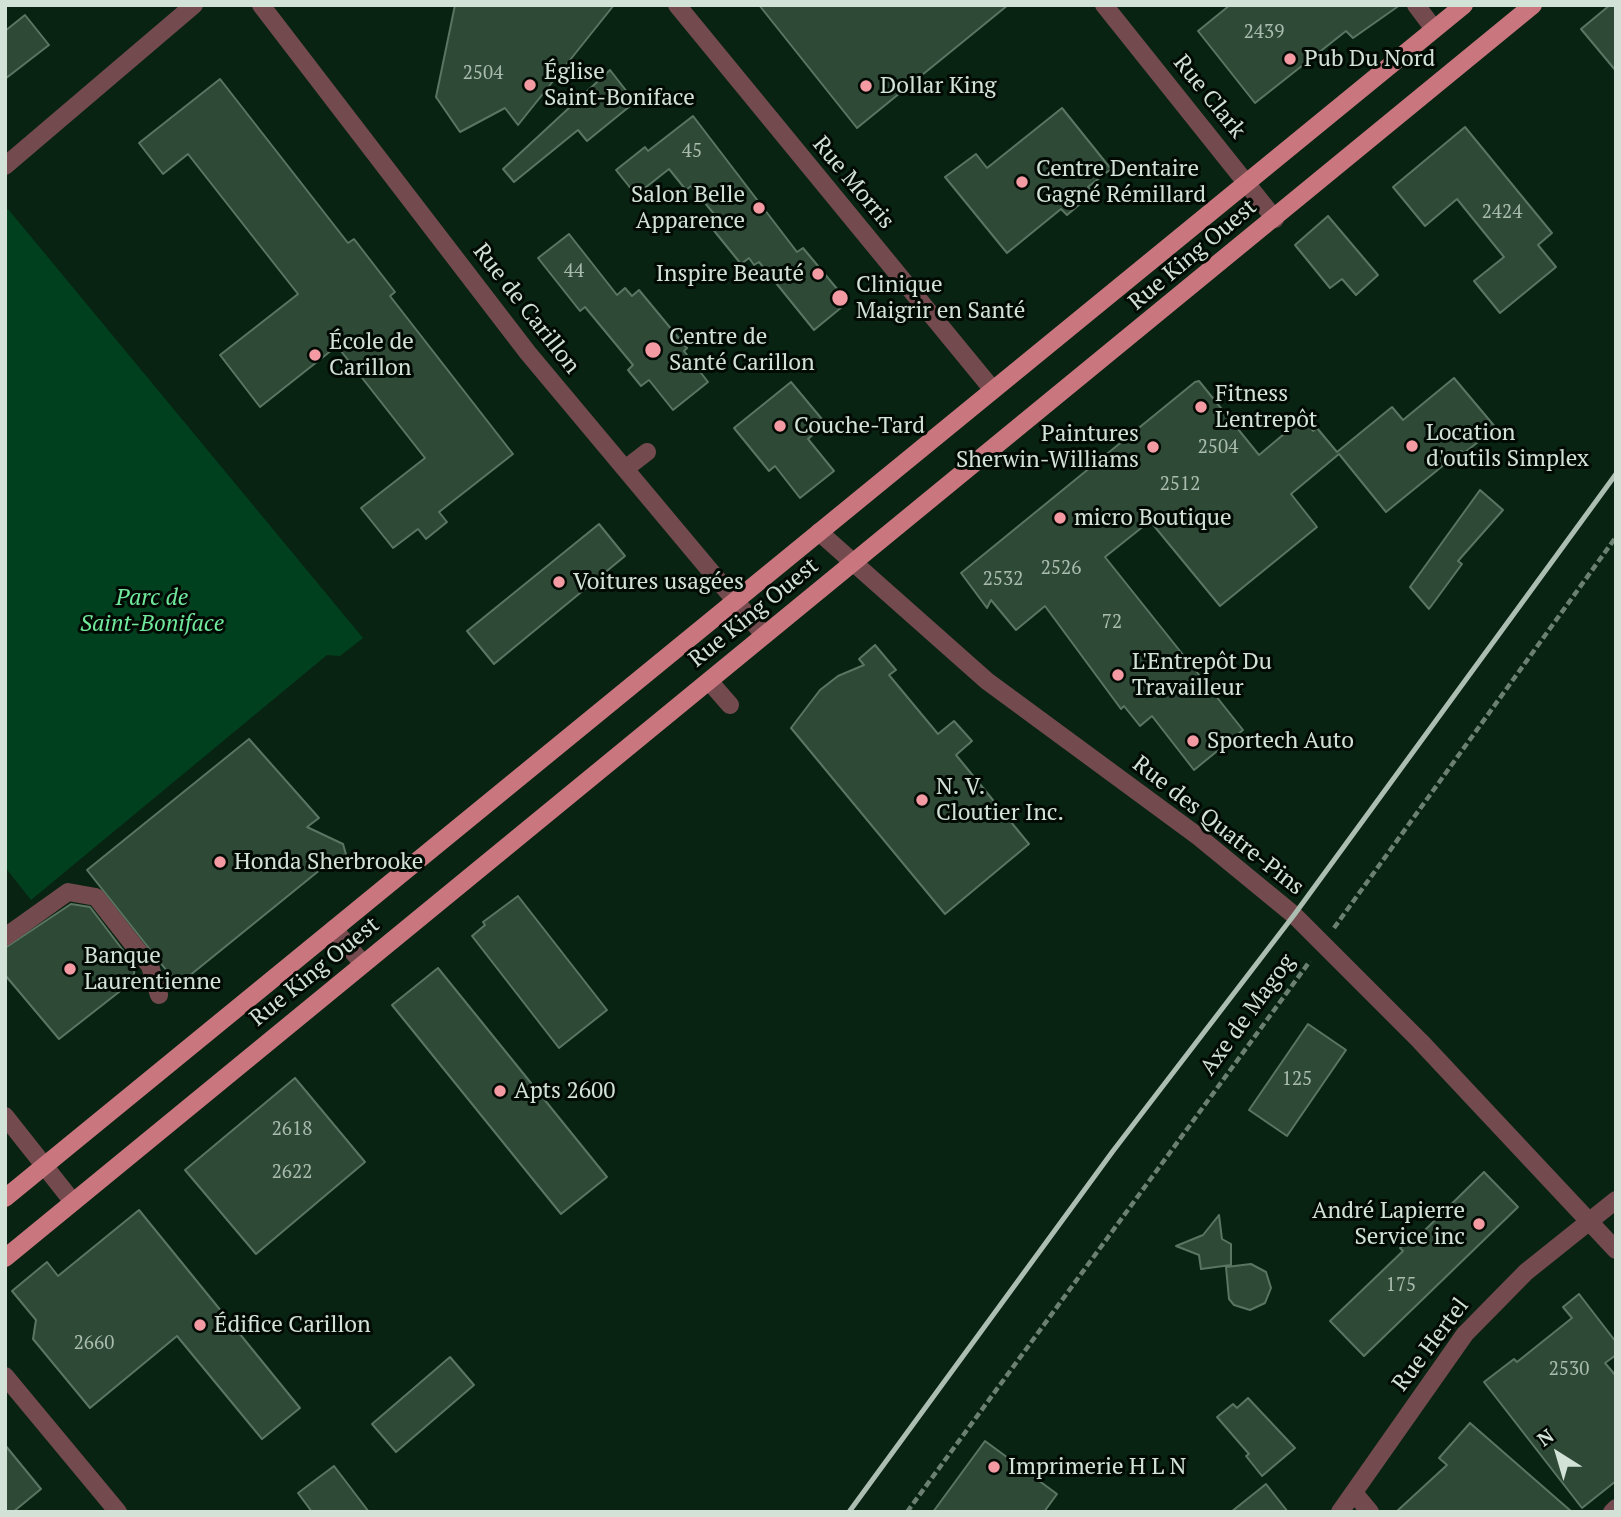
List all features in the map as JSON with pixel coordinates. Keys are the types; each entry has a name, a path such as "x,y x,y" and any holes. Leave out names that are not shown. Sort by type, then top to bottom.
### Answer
{"main road":[{"name":"Rue King Ouest","path":"5,1198 1464,5"},
{"name":"Rue King Ouest","path":"5,1258 1533,5"}],"street":[{"path":"5,166 194,5"},
{"name":"Rue de Carillon","path":"261,5 527,353 764,635"},
{"name":"Rue Morris","path":"677,5 993,390"},
{"name":"Rue Clark","path":"1104,5 1275,219"},
{"path":"1416,5 1434,29"},
{"path":"625,469 647,452"},
{"name":"Rue des Quatre-Pins","path":"820,532 987,681 1243,871 1420,1041 1616,1250"},
{"path":"709,681 730,705"},
{"path":"5,937 68,892 96,897 150,966 159,995"},
{"path":"334,929 363,964"},
{"path":"5,1116 43,1167 74,1202"},
{"name":"Rue Hertel","path":"1340,1512 1465,1334 1526,1272 1616,1200"},
{"path":"5,1376 118,1512"},
{"path":"1355,1494 1370,1512"},
{"path":"1612,1512 1616,1508"}],"path":[{"name":"Axe de Magog","path":"907,1512 1616,537"}],"green space":[{"name":"Parc de Saint-Boniface","path":"8,209 363,638 340,656 327,655 31,900 5,867 5,211"}],"building":[{"name":"Église Saint-Boniface","path":"455,5 614,5 518,125 505,108 460,132 436,97"},
{"name":"Dollar King","path":"759,5 1008,5 857,128"},
{"path":"1230,5 1400,5 1353,38 1346,31 1255,103 1198,31"},
{"path":"1610,5 1616,5 1616,71 1581,29"},
{"path":"25,15 49,45 5,79 5,31"},
{"path":"610,70 635,102 587,141 578,130 514,182 503,169"},
{"path":"220,79 348,243 354,239 395,292 390,296 513,454 439,512 447,522 426,539 418,529 393,548 361,508 425,458 337,346 260,407 220,355 298,294 188,154 163,174 139,143"},
{"name":"Centre Dentaire Gagné Rémillard","path":"1062,108 1111,169 1088,187 1093,193 1067,215 1061,209 1007,253 945,177 976,154 987,168"},
{"path":"693,116 797,252 803,248 848,302 814,330 759,262 754,265 749,258 741,264 711,227 719,220 691,186 686,190 669,169 636,195 616,170 645,147 648,151"},
{"path":"1465,127 1552,233 1538,245 1556,267 1500,313 1474,281 1504,257 1457,199 1425,226 1393,187"},
{"path":"1328,216 1378,275 1356,295 1342,279 1330,288 1295,245"},
{"name":"Centre de Santé Carillon","path":"569,234 617,295 625,288 632,296 639,290 687,348 684,351 708,382 673,410 649,380 641,386 628,370 633,365 585,307 580,311 538,258"},
{"path":"1454,378 1496,428 1464,453 1461,451 1386,512 1339,454 1291,494 1317,527 1220,606 1150,521 1105,557 1243,730 1194,770 1152,716 1140,726 1124,706 1121,709 1045,606 1016,630 991,600 987,608 961,573 1195,382 1199,381 1259,455 1303,418 1313,431 1317,428 1337,452 1392,407 1403,420"},
{"name":"Couche-Tard","path":"791,382 826,424 808,439 834,471 800,498 775,466 769,471 734,428"},
{"path":"1480,490 1503,510 1458,561 1462,564 1429,609 1410,587"},
{"name":"Voitures usagées","path":"599,524 625,556 494,664 467,631"},
{"name":"N. V. Cloutier Inc.","path":"875,645 896,670 889,675 938,734 954,721 972,741 956,755 1029,844 945,914 791,728 820,690 838,676 864,665 859,659"},
{"name":"Honda Sherbrooke","path":"249,739 319,818 307,827 343,844 347,858 338,865 326,865 178,985 87,870"},
{"path":"518,896 607,1010 559,1048 472,936 485,925 483,922"},
{"name":"Banque Laurentienne","path":"71,904 90,907 135,966 133,981 59,1039 5,975 5,948"},
{"name":"Apts 2600","path":"438,968 607,1177 561,1214 392,1005"},
{"path":"1308,1024 1346,1050 1287,1136 1249,1110"},
{"path":"295,1078 365,1162 256,1254 185,1170"},
{"path":"1484,1172 1518,1207 1364,1356 1330,1321 1403,1251 1400,1248 1418,1231 1421,1234"},
{"path":"139,1210 300,1408 262,1439 177,1336 90,1408 33,1339 36,1320 12,1291 47,1262 58,1276"},
{"path":"1219,1215 1222,1239 1231,1244 1231,1265 1201,1269 1199,1255 1176,1246 1203,1235"},
{"path":"1251,1264 1266,1272 1271,1288 1265,1303 1250,1310 1234,1305 1229,1299 1226,1267"},
{"path":"1579,1294 1616,1342 1616,1355 1605,1363 1616,1376 1616,1481 1582,1508 1484,1382 1514,1359 1517,1362 1572,1318 1563,1307"},
{"path":"450,1357 474,1385 396,1452 372,1424"},
{"path":"1248,1398 1295,1448 1262,1476 1246,1456 1249,1454 1217,1417 1233,1404 1237,1408"},
{"path":"1470,1423 1572,1512 1396,1512 1447,1465 1439,1458"},
{"name":"Imprimerie H L N","path":"985,1441 1057,1494 1044,1512 933,1512"},
{"path":"5,1445 41,1489 13,1512 5,1512"},
{"path":"334,1466 369,1512 312,1512 298,1493"},
{"path":"1266,1484 1288,1512 1231,1512"}],"railway":[{"path":"849,1512 1113,1151 1294,915 1616,474"}],"place":[{"name":"Pub Du Nord","path":"1290,59"},
{"name":"Église Saint-Boniface","path":"530,85"},
{"name":"Dollar King","path":"866,86"},
{"name":"Centre Dentaire Gagné Rémillard","path":"1022,182"},
{"name":"Salon Belle Apparence","path":"759,208"},
{"name":"Inspire Beauté","path":"818,274"},
{"name":"Clinique Maigrir en Santé","path":"840,298"},
{"name":"Centre de Santé Carillon","path":"653,350"},
{"name":"École de Carillon","path":"315,355"},
{"name":"Fitness L'entrepôt","path":"1201,407"},
{"name":"Couche-Tard","path":"780,426"},
{"name":"Location d'outils Simplex","path":"1412,446"},
{"name":"Paintures Sherwin-Williams","path":"1153,447"},
{"name":"micro Boutique","path":"1060,518"},
{"name":"Voitures usagées","path":"559,582"},
{"name":"L'Entrepôt Du Travailleur","path":"1118,675"},
{"name":"Sportech Auto","path":"1193,741"},
{"name":"N. V. Cloutier Inc.","path":"922,800"},
{"name":"Honda Sherbrooke","path":"220,862"},
{"name":"Banque Laurentienne","path":"70,969"},
{"name":"Apts 2600","path":"500,1091"},
{"name":"André Lapierre Service inc","path":"1479,1224"},
{"name":"Édifice Carillon","path":"200,1325"},
{"name":"Imprimerie H L N","path":"994,1467"}]}
